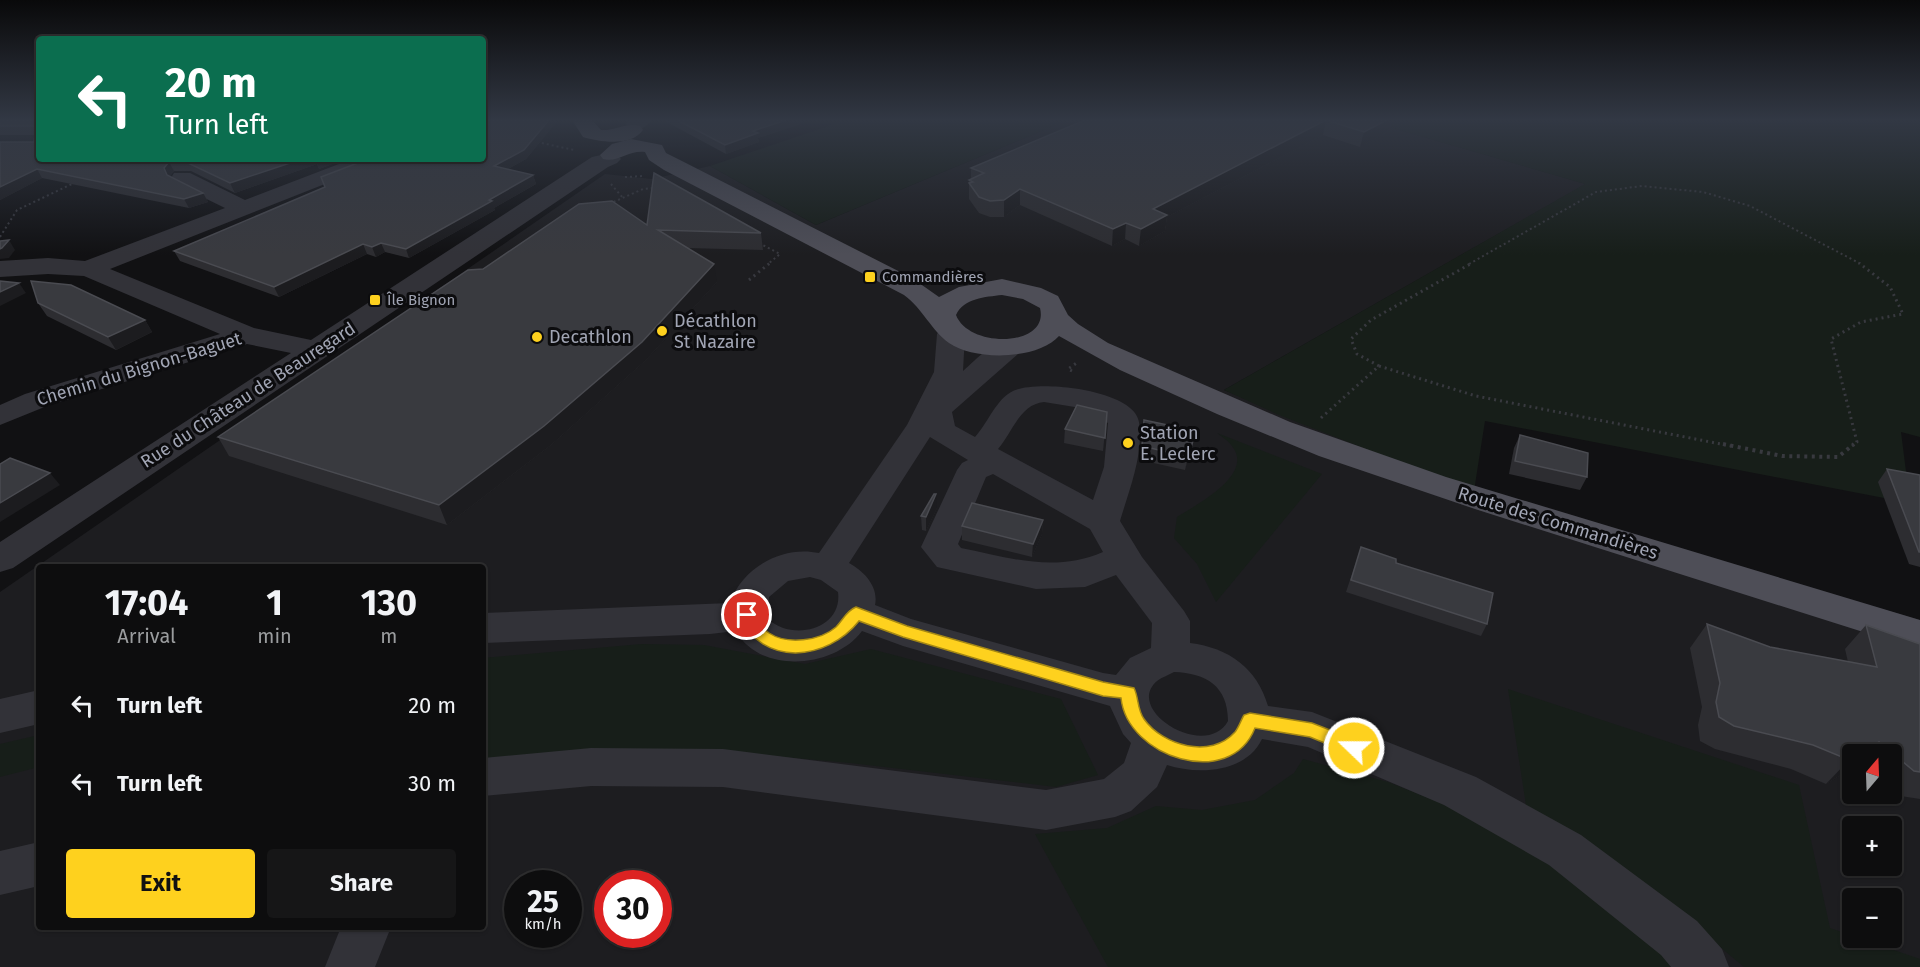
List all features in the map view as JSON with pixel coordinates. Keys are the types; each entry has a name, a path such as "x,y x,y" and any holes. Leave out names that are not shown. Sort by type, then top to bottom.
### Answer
{"main road":[{"name":"Route des Commandières","path":"664,165 697,178 818,237 908,286 933,304 946,326 968,343 989,347 1045,348 1202,396"},
{"name":"Route des Commandières","path":"818,237 927,276 981,288"},
{"name":"Route des Commandières","path":"946,326 946,304 960,294 981,288 1002,287 1023,290 1044,298 1052,307 1056,319 1097,346 1202,396 1300,436 1487,502 1920,634"},
{"path":"1018,346 1041,339 1052,329 1056,319"}],"street":[{"path":"88,269 356,165"},
{"name":"Rue du Château de Beauregard","path":"0,559 602,165"},
{"path":"182,178 245,209"},
{"path":"0,269 48,266 88,269 246,335"},
{"path":"828,567 929,418 948,372 946,326"},
{"name":"Chemin du Bignon-Baguet","path":"0,416 36,400 246,335 316,350"},
{"path":"929,418 997,355 1018,346"},
{"path":"1103,521 1120,467 1124,420 1102,405 1053,393 1034,394 1017,401 990,442 987,456 973,470 939,547 950,558 1036,576 1085,574 1124,557"},
{"path":"929,418 941,431 1103,521 1124,557 1171,621 1170,657"},
{"path":"810,564 828,567 843,575 854,585 858,598 856,613 841,632 824,641 804,646 782,645 765,639 753,628 747,615 748,600 760,583 774,573 792,566 810,564"},
{"path":"856,613 903,631 1103,689 1128,693"},
{"path":"486,628 710,620 747,615"},
{"path":"1170,657 1204,660 1234,679 1250,706 1250,720 1244,735 1230,746 1213,753 1192,754 1171,749 1153,739 1138,725 1130,709 1128,693 1133,680 1142,669 1154,661 1170,657"},
{"path":"0,716 36,708"},
{"path":"1250,720 1312,730 1471,797 1565,850 1679,938 1704,967"},
{"path":"486,777 591,768 723,768 785,774 1046,810 1115,797 1142,774 1153,739"},
{"path":"0,873 36,865"},
{"path":"350,967 365,930"}],"path":[{"path":"623,198 624,165"},
{"path":"0,237 17,210 82,179"},
{"path":"1642,186 1703,192 1750,206 1853,258 1890,286 1903,314 1861,322 1832,339 1857,442 1838,457 1782,456 1476,396 1379,366 1357,354 1351,339 1371,320 1596,192 1642,186"},
{"path":"605,205 643,189 661,187"},
{"path":"749,280 780,254 750,238"},
{"path":"1300,436 1379,366"}],"shaded area":[{"path":"713,165 960,165 816,225 710,166"},
{"path":"960,165 1521,165 1586,184 1224,390 1474,491 1920,620 1920,967 0,967 0,592 36,567 36,930 486,930 486,564 41,564 605,174 652,179 710,166 816,225"},
{"path":"1520,165 1920,165 1920,437 1901,432 1910,503 1485,421 1474,491 1279,415 1224,390 1585,184"},
{"path":"1217,433 1322,474 1216,602 1197,564 1174,538 1177,517 1220,488 1236,468 1237,457 1232,446"},
{"path":"642,644 704,645 805,664 871,649 1061,699 1098,775 1056,787 850,763 716,751 486,760 486,658"},
{"path":"1508,689 1799,785 1830,928 1842,932 1842,948 1888,948 1920,959 1920,967 1744,967 1671,906 1526,805"},
{"path":"36,736 36,768 0,777 0,744"},
{"path":"1303,759 1388,782 1461,811 1577,880 1676,967 1108,967 1035,834 1107,828 1156,806 1202,810 1255,800 1294,773"}],"building":[{"path":"0,165 166,165 164,168 167,175 203,193 184,199 37,169 0,187"},
{"path":"193,165 284,165 230,183"},
{"path":"352,165 496,165 494,166 533,175 489,200 492,201 406,249 381,243 372,247 363,244 274,287 174,251 325,187 321,177"},
{"path":"978,165 1238,165 1153,209 1167,215 1141,229 1126,223 1113,229 1020,189 1004,200 990,201 979,197 969,183 973,182 969,180 984,173 971,168"},
{"path":"654,173 761,233 658,230 714,264 642,342 544,426 439,505 218,437 468,270 483,269 579,204 612,201 647,225"},
{"path":"9,240 2,248 0,249 0,241"},
{"path":"0,281 19,283 0,292"},
{"path":"31,281 71,285 145,320 108,337 38,303"},
{"path":"1077,405 1107,412 1105,438 1065,429"},
{"path":"1144,420 1196,431 1188,457 1142,446"},
{"path":"1520,435 1588,453 1587,477 1515,461"},
{"path":"10,458 50,473 0,503 0,464"},
{"path":"1887,469 1920,475 1920,552 1919,552"},
{"path":"936,494 926,517 921,516"},
{"path":"972,503 1043,520 1033,544 962,526"},
{"path":"1361,547 1396,559 1396,563 1493,593 1487,624 1351,580"},
{"path":"1707,624 1770,647 1877,667 1866,625 1920,644 1920,772 1914,771 1902,761 1902,744 1879,742 1876,744 1842,744 1842,757 1813,745 1734,726 1719,717 1716,702 1720,683"}],"place":[{"name":"Commandières","path":"870,277"},
{"name":"Île Bignon","path":"375,300"},
{"name":"Décathlon St Nazaire","path":"662,331"},
{"name":"Decathlon","path":"537,337"},
{"name":"Station E. Leclerc","path":"1128,443"}],"route":[{"path":"747,615 753,628 765,639 782,645 804,646 824,641 841,632 856,613 903,631 1103,689 1128,693 1130,709 1138,725 1153,739 1171,749 1192,754 1213,753 1230,746 1244,735 1250,720 1312,730 1354,748"}]}
